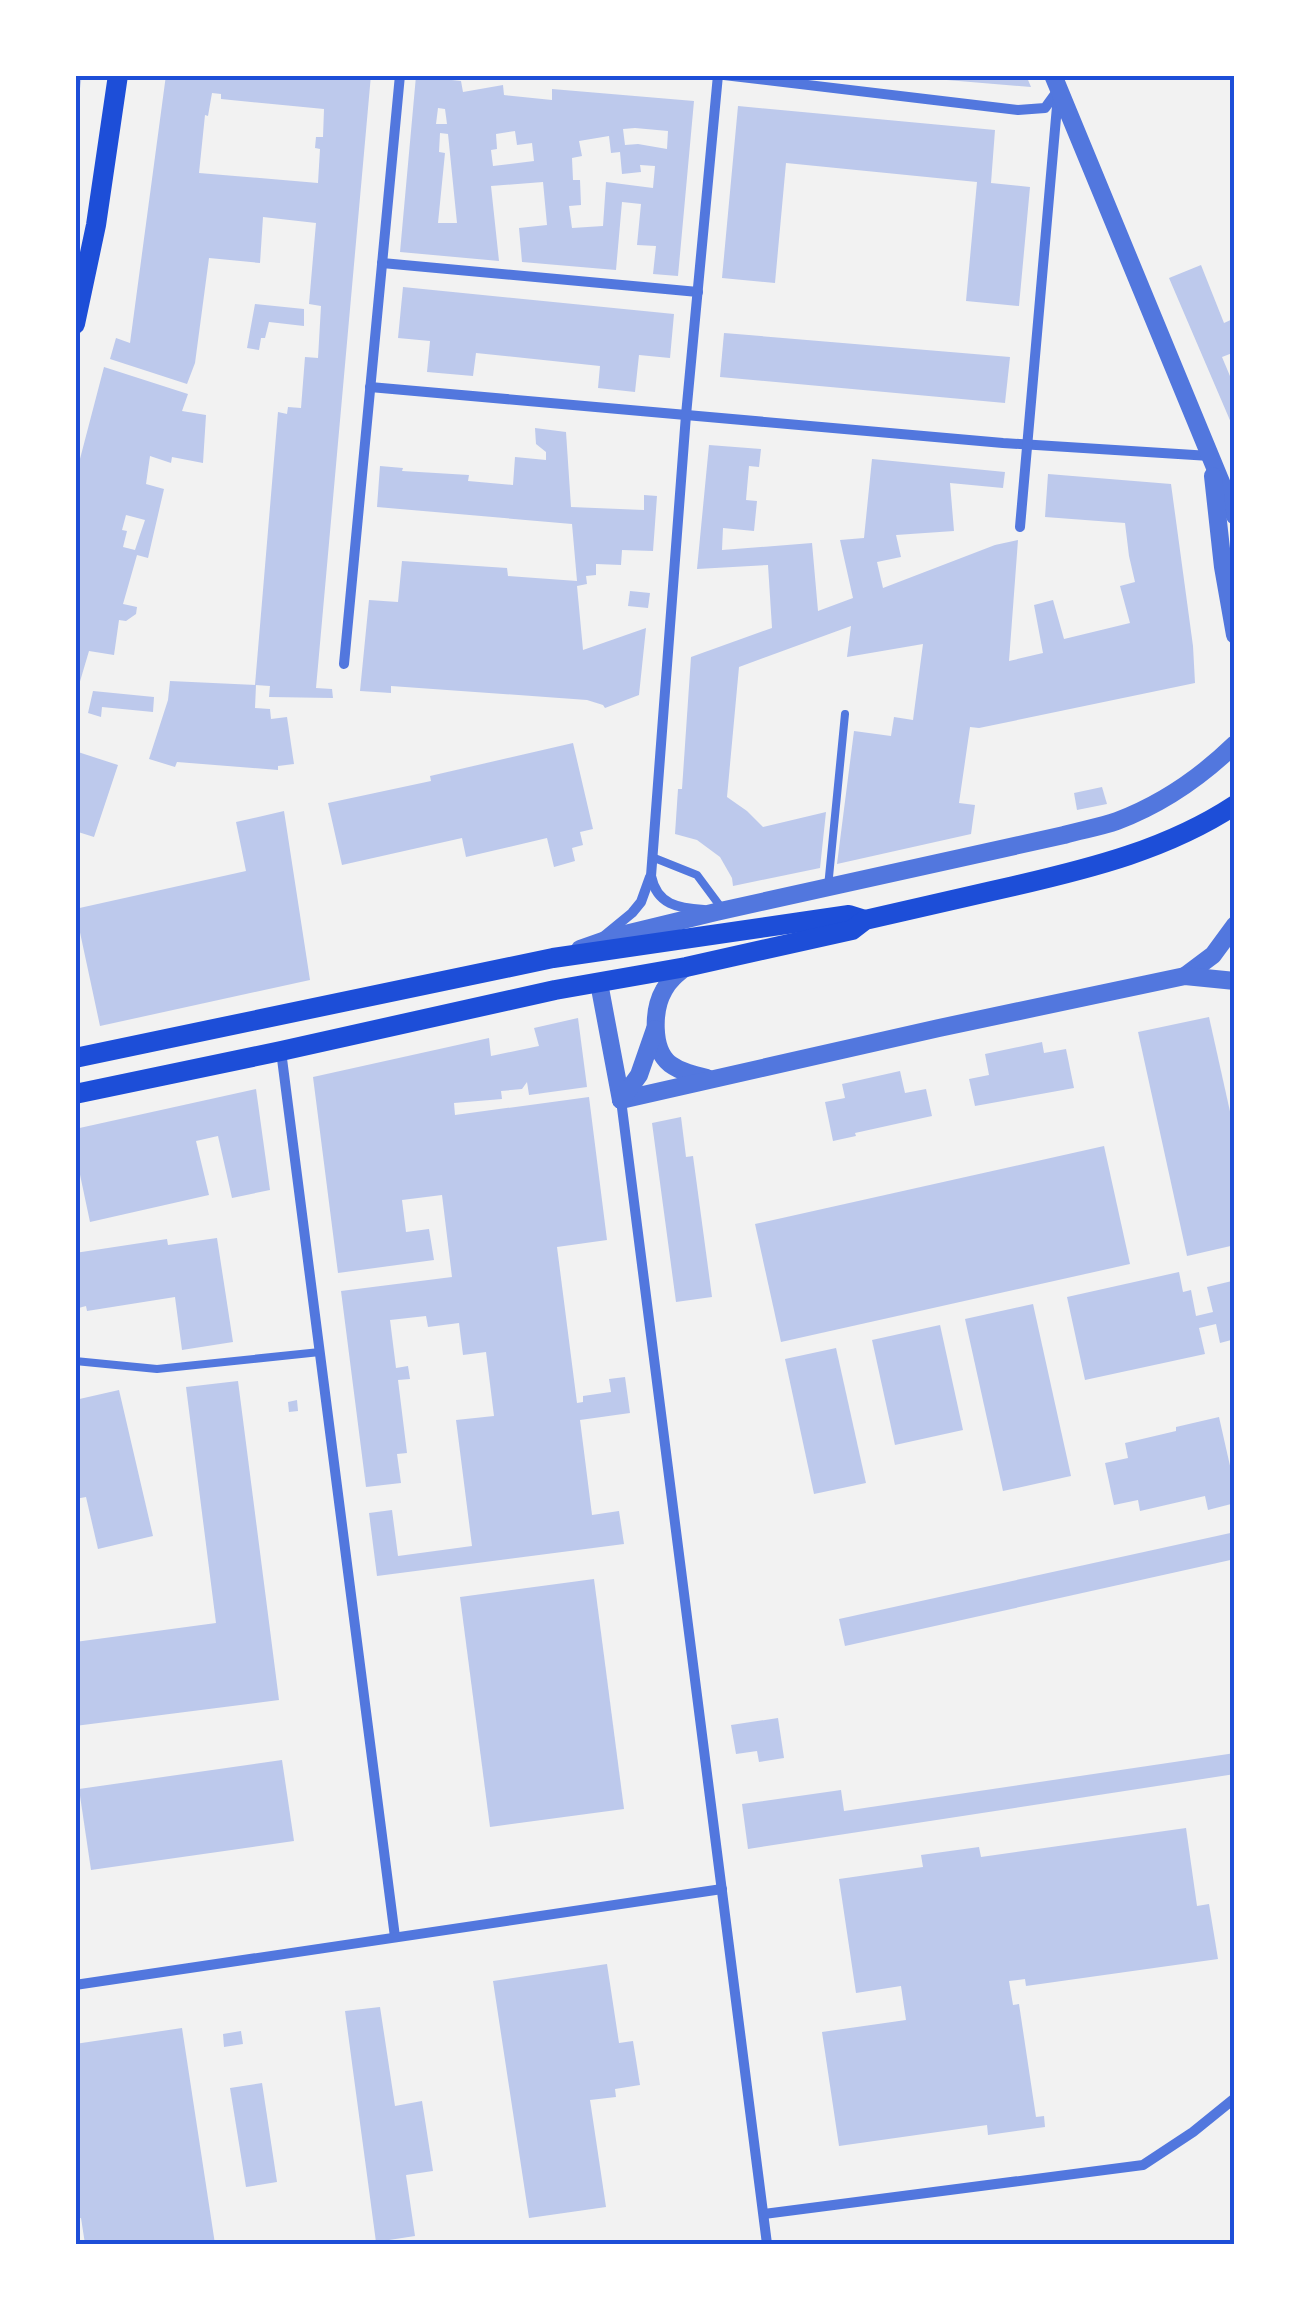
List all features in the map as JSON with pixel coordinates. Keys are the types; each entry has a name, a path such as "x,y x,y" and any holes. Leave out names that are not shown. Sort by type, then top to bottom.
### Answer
{"main road":[{"path":"75,324 96,225 118,75"},
{"path":"75,1094 852,930 865,920 1096,867 1206,824 1235,805"},
{"path":"75,1058 553,958 849,916 865,920"}],"street":[{"path":"344,664 400,75"},
{"path":"597,942 632,914 651,876 686,415 721,75 1018,110 1045,108 1056,82"},
{"path":"1020,527 1056,82"},
{"path":"1056,82 1235,516"},
{"path":"382,264 698,292"},
{"path":"370,387 1028,446 1210,456"},
{"path":"1210,456 1235,635"},
{"path":"1219,760 1235,727"},
{"path":"553,958 616,936 1116,821 1196,779 1235,744"},
{"path":"651,876 656,893 667,902 684,908 720,911"},
{"path":"1185,976 1213,955 1235,926"},
{"path":"686,967 664,989 657,1009 660,1050 668,1062 689,1074 712,1080"},
{"path":"621,1100 1185,976 1235,981"},
{"path":"599,982 621,1100 767,2244"},
{"path":"621,1100 639,1075 657,1022"},
{"path":"281,1051 395,1937"},
{"path":"75,1985 722,1889"},
{"path":"764,2214 1142,2166 1235,2098"}],"lane":[{"path":"828,888 845,714"},
{"path":"652,858 697,875 720,911"},
{"path":"75,1361 157,1369 320,1352"}],"building":[{"path":"75,75 82,75 77,109 75,109"},
{"path":"166,75 371,75 316,688 332,689 333,698 269,697 270,686 255,685 278,412 287,414 288,407 301,408 305,357 318,358 321,306 309,304 316,223 263,217 260,263 209,258 195,363 187,384 110,359 116,338 130,343","holes":["212,93 221,94 221,99 324,109 323,137 316,137 315,148 320,149 318,183 199,173 205,115 208,116"]},
{"path":"1026,75 1031,87 923,78"},
{"path":"416,76 461,81 463,92 503,85 504,95 552,100 552,89 694,101 678,276 653,274 656,246 637,245 641,204 622,202 616,270 522,262 519,228 547,225 543,182 491,186 499,261 400,252","holes":["438,108 445,109 447,124 436,124","623,129 668,131 667,149 625,145","515,131 517,145 532,143 534,161 493,166 491,150 497,149 496,134","440,133 448,134 457,223 438,223 445,153 439,152","609,136 611,153 620,152 622,174 641,172 640,165 655,166 653,188 606,182 603,226 572,228 569,206 581,205 580,180 573,180 572,158 582,156 579,141"]},
{"path":"738,106 995,130 991,183 1030,187 1019,306 966,301 977,182 786,163 775,283 722,278"},
{"path":"1201,265 1224,323 1235,318 1235,352 1222,357 1235,388 1232,425 1169,278"},
{"path":"403,287 674,314 670,358 639,355 635,392 598,388 600,366 476,353 473,376 427,372 430,341 398,338"},
{"path":"255,304 304,309 304,326 269,322 259,350 247,348"},
{"path":"724,333 1010,357 1005,403 720,377"},
{"path":"104,367 188,394 182,411 206,415 203,463 172,457 171,463 150,456 146,484 164,489 148,558 137,555 123,604 137,607 136,614 126,621 119,620 114,655 89,651 76,695 75,478","holes":["126,515 145,520 135,550 123,547"]},
{"path":"535,428 566,432 571,507 644,510 644,495 657,496 653,551 622,550 621,565 596,564 596,575 586,576 587,584 577,586 583,650 646,628 639,695 605,708 587,700 391,686 391,693 360,691 369,600 398,602 402,561 507,568 508,576 577,581 572,524 377,507 380,466 469,475 468,481 513,485 515,457 546,460 546,452 536,444"},
{"path":"709,445 761,449 759,467 749,466 746,500 757,501 754,531 723,528 722,550 812,543 818,611 853,598 840,540 864,538 872,459 1005,472 1003,488 950,483 954,531 896,535 901,557 877,562 883,588 1018,540 1009,661 1043,653 1034,605 1053,600 1064,639 1130,623 1120,586 1135,582 1125,523 1045,517 1048,474 1171,484 1195,683 970,727 959,803 975,805 971,834 837,864 854,731 891,736 894,717 913,720 923,644 847,657 851,626 739,667 727,797 763,827 826,812 820,868 733,886 720,857 697,840 675,834 691,657 772,628 768,565 697,569"},
{"path":"630,591 650,593 648,608 628,606"},
{"path":"170,681 256,685 255,708 270,709 271,719 287,717 294,764 278,766 278,770 177,762 175,767 149,759 168,700"},
{"path":"93,691 154,697 153,712 102,707 101,717 88,713"},
{"path":"573,743 593,829 580,832 583,845 572,848 575,861 554,867 547,838 466,857 462,838 342,865 328,803 431,781 430,776"},
{"path":"78,752 118,765 94,837 75,831"},
{"path":"1102,787 1107,804 1077,810 1074,793"},
{"path":"284,811 310,980 100,1026 75,909 246,871 236,822"},
{"path":"1209,1017 1235,1134 1235,1245 1187,1256 1138,1032"},
{"path":"578,1018 587,1087 529,1095 527,1082 522,1089 501,1091 502,1099 454,1103 455,1115 589,1097 607,1240 557,1247 577,1403 583,1402 583,1396 611,1392 609,1379 625,1377 630,1413 580,1420 592,1515 619,1511 624,1544 377,1576 369,1513 392,1510 398,1556 472,1546 456,1420 494,1416 486,1352 463,1355 459,1323 428,1327 426,1316 390,1320 396,1368 408,1366 410,1379 398,1380 407,1453 397,1454 401,1483 366,1487 341,1291 452,1277 442,1195 402,1200 406,1232 429,1229 434,1260 338,1273 313,1077 489,1038 491,1056 539,1046 534,1028"},
{"path":"1042,1042 1044,1053 1066,1049 1074,1088 975,1106 969,1079 989,1075 985,1054"},
{"path":"900,1071 905,1093 926,1089 932,1116 833,1141 825,1102 845,1098 842,1084"},
{"path":"256,1089 270,1190 232,1198 218,1136 196,1141 209,1195 90,1222 75,1151 75,1129"},
{"path":"681,1117 686,1157 693,1156 712,1297 676,1302 652,1123"},
{"path":"1104,1146 1130,1264 781,1342 755,1224"},
{"path":"217,1238 233,1342 182,1350 175,1297 87,1311 86,1306 75,1309 75,1253 167,1239 168,1245"},
{"path":"1179,1272 1183,1292 1191,1290 1196,1316 1213,1312 1207,1287 1232,1281 1235,1339 1220,1343 1216,1324 1199,1328 1205,1354 1085,1380 1067,1297"},
{"path":"1033,1304 1071,1476 1003,1491 965,1319"},
{"path":"940,1325 963,1430 895,1445 872,1340"},
{"path":"836,1348 866,1483 814,1494 785,1359"},
{"path":"238,1381 279,1700 75,1726 75,1642 216,1623 186,1387"},
{"path":"119,1390 153,1536 98,1549 86,1497 75,1499 75,1400"},
{"path":"297,1400 298,1411 289,1412 288,1402"},
{"path":"1219,1417 1235,1503 1208,1510 1205,1496 1140,1511 1138,1500 1114,1505 1105,1463 1128,1458 1125,1443"},
{"path":"1235,1532 1235,1559 845,1646 839,1619"},
{"path":"594,1579 624,1809 490,1827 460,1597"},
{"path":"778,1718 784,1758 759,1762 757,1751 736,1754 731,1725"},
{"path":"1235,1753 1235,1774 748,1849 742,1804 841,1790 844,1811"},
{"path":"282,1760 294,1841 91,1870 79,1789"},
{"path":"1186,1828 1197,1906 1209,1904 1218,1959 1026,1986 1025,1979 1009,1981 1013,2005 1019,2004 1036,2117 1044,2116 1045,2127 988,2135 987,2125 839,2146 822,2032 906,2020 901,1986 856,1993 839,1879 923,1867 921,1855 979,1847 981,1857"},
{"path":"607,1964 619,2043 633,2041 640,2085 615,2089 616,2097 590,2100 606,2207 529,2218 493,1981"},
{"path":"380,2007 395,2106 422,2101 433,2171 406,2175 415,2236 376,2242 345,2011"},
{"path":"182,2028 215,2244 85,2244 81,2218 75,2219 75,2044"},
{"path":"241,2031 243,2044 224,2047 223,2034"},
{"path":"262,2083 277,2182 246,2187 230,2088"}]}
